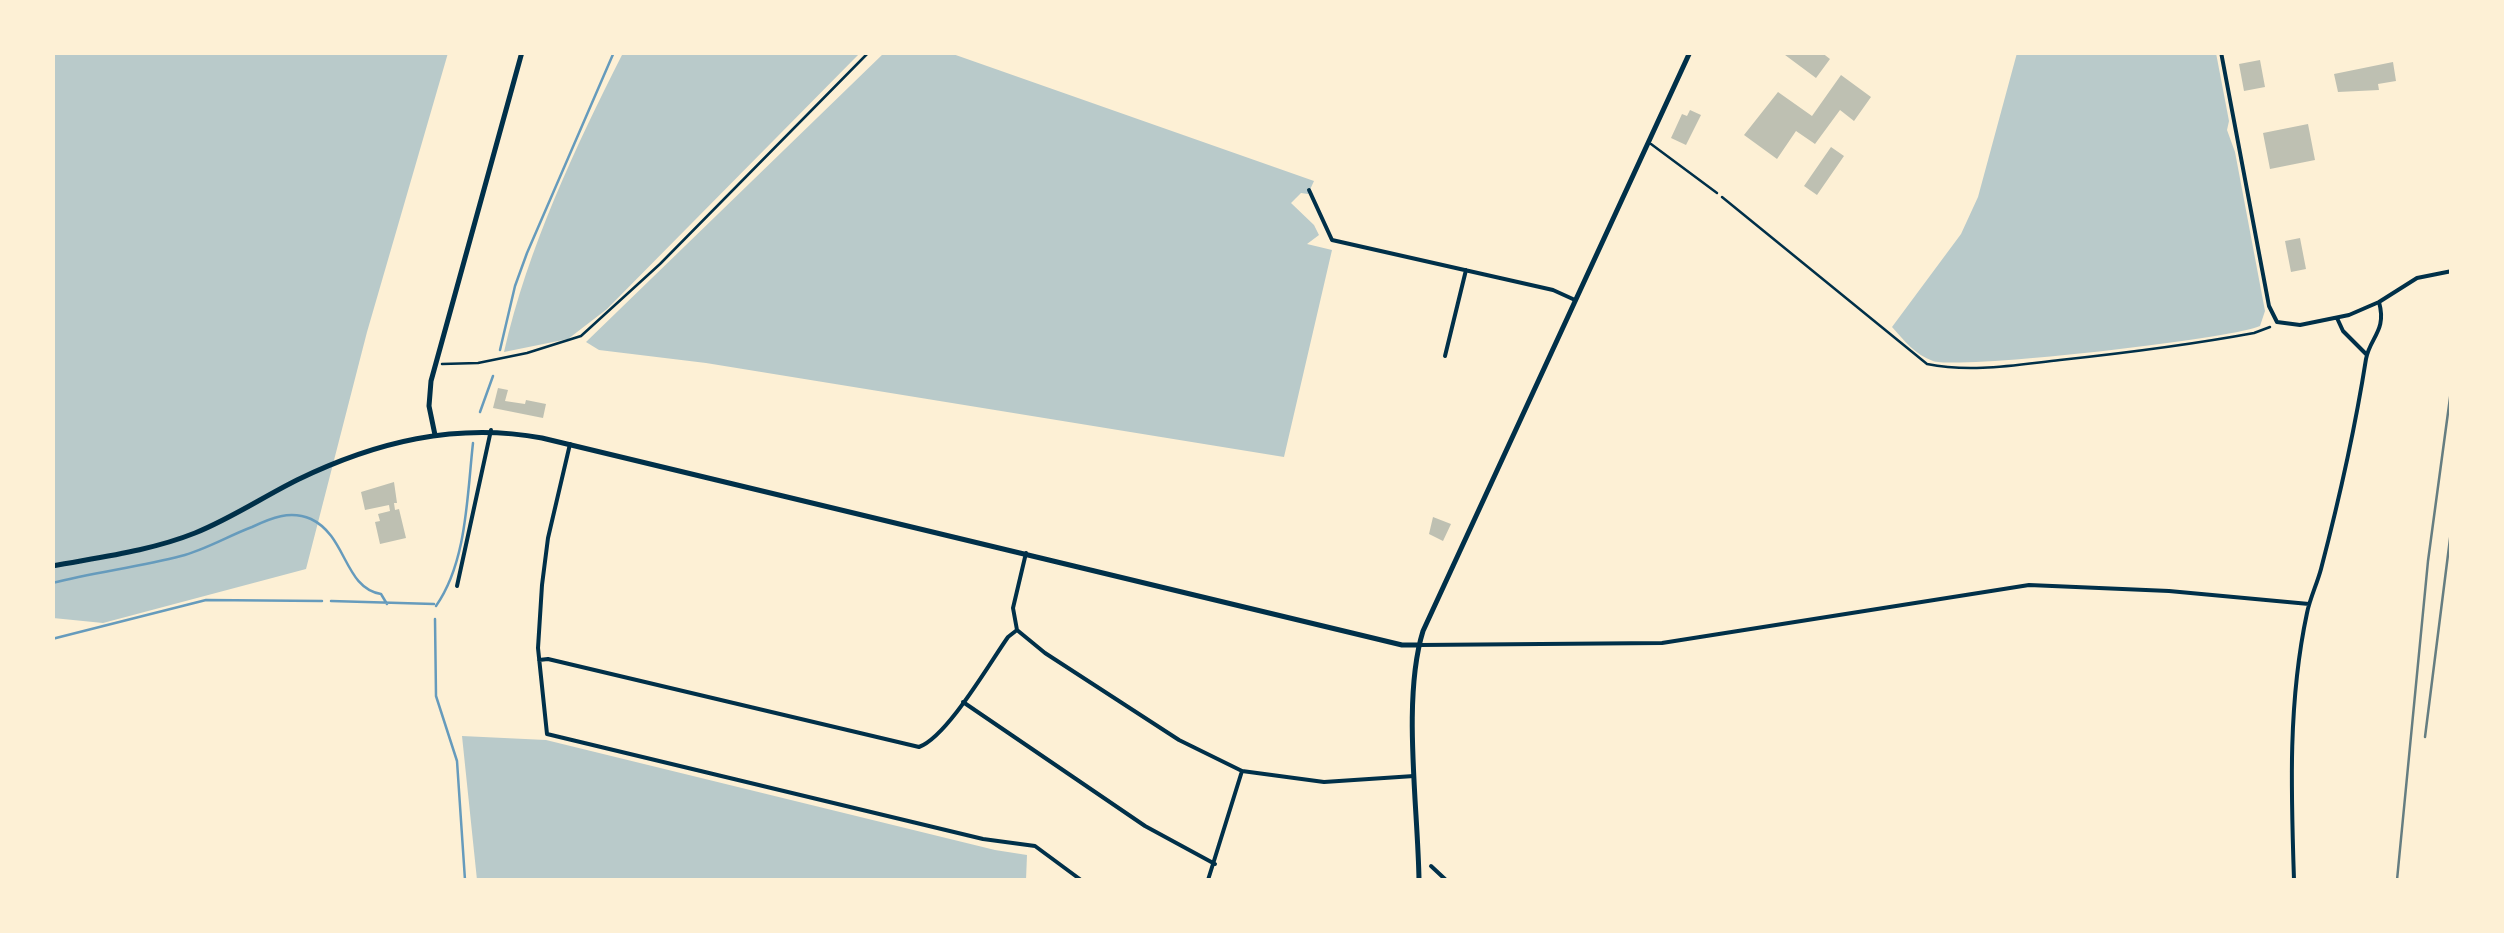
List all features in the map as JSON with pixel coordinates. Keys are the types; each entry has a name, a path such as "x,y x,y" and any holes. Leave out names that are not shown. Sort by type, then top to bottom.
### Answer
{"street":[{"path":"435,435 429,392 522,52"},
{"path":"1419,880 1414,685 1419,645 1440,590 1690,52"},
{"path":"2222,52 2269,306 2277,322 2289,326 2337,318 2379,302 2417,278 2452,271"},
{"path":"1310,190 1332,240 1560,292 1576,300"},
{"path":"1445,356 1466,270"},
{"path":"2294,880 2291,726 2309,604 2321,570 2364,386 2366,354 2379,332 2379,302"},
{"path":"2337,318 2343,331 2366,354"},
{"path":"52,566 176,540 341,460 390,444 491,430 570,444 1402,644 1662,643 2029,585 2169,590 2309,604"},
{"path":"457,586 491,430"},
{"path":"570,444 548,538 539,660 547,734 964,834 1028,844 1082,880"},
{"path":"1026,553 1014,608 1017,630 1045,653 1179,740 1242,771 1324,782 1416,776"},
{"path":"539,660 548,659 914,747 929,743 1017,630"},
{"path":"963,702 1130,817 1215,864"},
{"path":"1208,880 1242,771"},
{"path":"1432,866 1446,880"}],"lane":[{"path":"1650,143 1716,193"}],"path":[{"path":"436,362 478,362 527,353 581,336 660,264 868,52"},
{"path":"1716,193 1927,364 1952,369 1987,368 2148,350 2254,333 2277,322"}],"shaded area":[{"path":"52,53 448,53 367,332 306,569 103,623 53,618"},
{"path":"623,53 860,53 607,309 568,339 504,352 540,236"},
{"path":"884,53 950,53 1314,181 1308,194 1301,193 1291,203 1319,235 1307,244 1332,250 1284,457 706,363 599,350 586,342"},
{"path":"2017,53 2216,53 2229,121 2227,130 2235,152 2265,311 2260,326 2152,345 1953,363 1921,355 1892,327 1961,234 1978,197"},
{"path":"462,736 546,740 1027,855 1026,880 477,880"}],"building":[{"path":"1781,52 1821,52 1830,59 1816,78"},
{"path":"2260,60 2265,87 2244,91 2239,64"},
{"path":"2393,62 2396,81 2378,84 2379,90 2338,92 2334,74"},
{"path":"1841,75 1871,97 1854,121 1840,110 1815,144 1796,131 1777,159 1744,135 1778,92 1812,116"},
{"path":"1690,110 1701,115 1686,145 1671,138 1682,114 1687,116"},
{"path":"2308,124 2315,160 2270,169 2263,133"},
{"path":"1831,147 1844,156 1817,195 1804,186"},
{"path":"2300,238 2306,269 2291,272 2285,241"},
{"path":"498,388 508,390 505,401 546,404 543,418 493,408"},
{"path":"394,482 395,510 399,509 406,538 380,544 375,522 380,521 378,514 390,511 389,505 365,510 361,492"},
{"path":"1433,517 1451,524 1443,541 1429,534"}],"waterway":[{"path":"500,350 527,253 614,52"},
{"path":"480,412 493,376"},
{"path":"436,606 460,549 473,443"},
{"path":"52,583 181,556 266,521 296,515 323,527 360,582 381,594 387,604"},
{"path":"52,639 206,600 322,601"},
{"path":"331,601 434,604"},
{"path":"435,619 436,696 457,761 465,880"}],"railway":[{"path":"2397,880 2428,561 2452,383"},
{"path":"2425,737 2452,523"}]}
